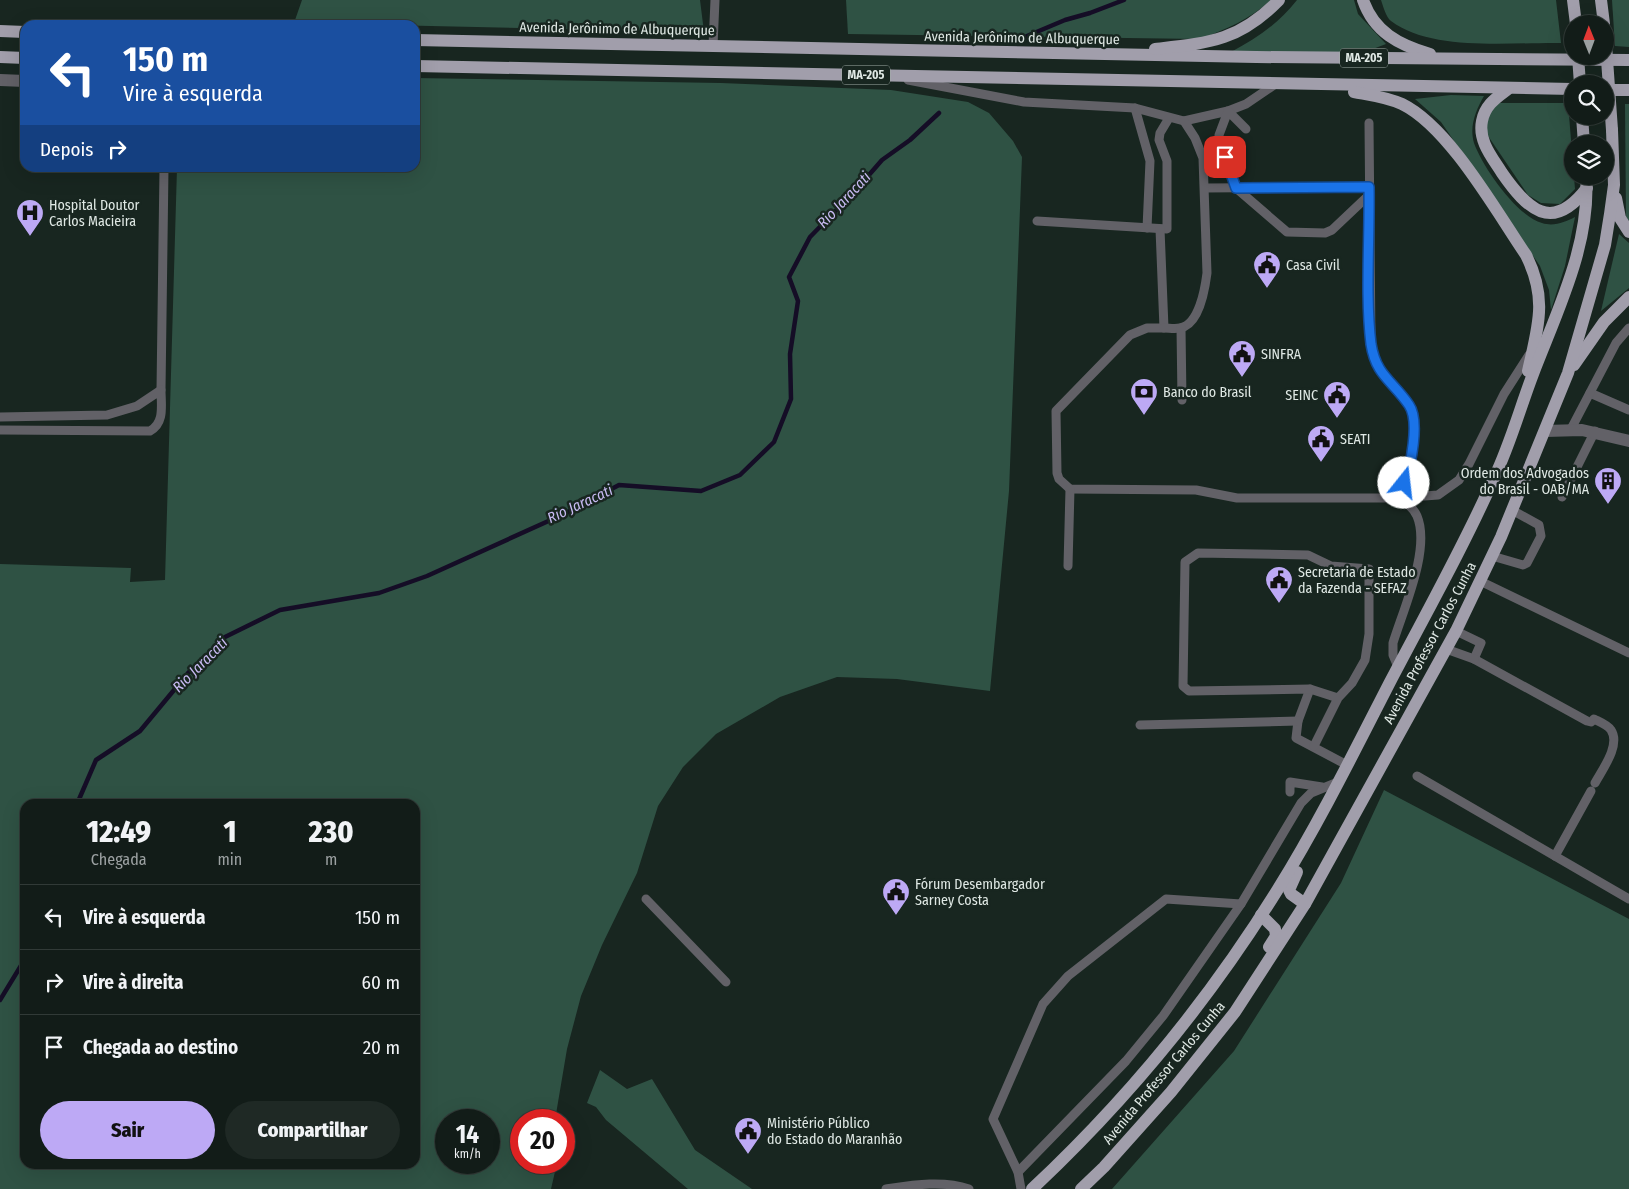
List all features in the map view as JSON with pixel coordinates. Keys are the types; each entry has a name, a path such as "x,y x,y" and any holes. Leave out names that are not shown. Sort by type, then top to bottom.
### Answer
{"main road":[{"path":"1099,55 1217,40 1246,28 1279,0"},
{"path":"1363,0 1373,21 1395,41 1444,58"},
{"path":"1573,0 1575,15"},
{"name":"Avenida Professor Carlos Cunha","path":"1602,0 1604,15"},
{"path":"0,31 20,32"},
{"name":"Avenida Jerônimo de Albuquerque","path":"420,40 1099,55 1629,60"},
{"path":"0,57 20,58"},
{"name":"Avenida Professor Carlos Cunha","path":"1608,65 1612,135"},
{"name":"MA-205","path":"420,66 1274,85 1564,89"},
{"path":"1318,85 1386,98 1402,104 1433,125 1448,142 1526,255 1534,271 1540,292 1541,311 1514,424"},
{"path":"1508,89 1487,107 1482,121 1482,137 1492,158 1519,197 1535,210 1550,212 1571,205 1584,185"},
{"path":"1614,90 1629,90"},
{"name":"Avenida Professor Carlos Cunha","path":"1032,1189 1094,1128 1160,1054 1207,993 1261,915 1326,792 1338,782 1466,538 1496,475 1572,270 1583,225 1586,185"},
{"path":"1614,185 1620,218 1629,232"},
{"name":"Avenida Professor Carlos Cunha","path":"1081,1189 1104,1167 1171,1092 1235,1012 1305,904 1456,631 1512,510 1568,373 1605,245 1614,185"},
{"path":"1568,373 1604,322 1629,297"},
{"path":"1305,904 1291,894 1290,884 1326,820 1326,792"},
{"path":"1235,1012 1239,991 1276,936 1273,924 1261,915"}],"street":[{"path":"0,80 20,81"},
{"path":"1545,431 1571,428 1595,431 1629,441"}],"lane":[{"path":"713,46 715,0"},
{"path":"889,75 953,90 1024,102 1135,108 1184,121 1228,111 1246,104 1274,85"},
{"path":"1135,108 1150,161 1147,228"},
{"path":"1228,111 1246,130"},
{"path":"1228,111 1219,135 1236,188 1287,232 1325,233 1332,230 1369,191"},
{"path":"1164,328 1164,229 1167,161 1159,140 1160,133 1169,118"},
{"path":"1184,121 1195,138 1203,158 1208,273 1206,287 1194,317 1189,324 1181,328 1146,328 1130,335 1056,411 1057,472 1059,479 1070,489 1196,490 1237,498 1398,498 1438,495 1459,480 1504,394 1532,351"},
{"path":"1369,123 1370,324 1374,360 1384,378 1409,405 1413,415 1410,470 1398,498"},
{"path":"0,430 150,431 157,428 161,421 164,172"},
{"path":"1205,188 1369,191"},
{"path":"1037,221 1164,229"},
{"path":"1181,328 1182,400"},
{"path":"1571,428 1616,343 1629,328"},
{"path":"0,417 107,415 137,406 161,390"},
{"path":"1590,393 1629,410"},
{"path":"1562,497 1595,431"},
{"path":"1068,566 1070,489"},
{"path":"1398,498 1410,506 1416,515 1421,538 1416,568 1393,643 1393,655 1398,667"},
{"path":"1492,556 1524,565 1542,536 1539,525 1512,510"},
{"path":"1314,746 1338,698 1352,683 1365,660 1369,634 1369,569 1331,566 1308,556 1198,554 1190,557 1185,562 1183,686 1185,689 1310,690 1338,698"},
{"path":"1480,581 1629,653"},
{"path":"1456,631 1481,643 1474,659"},
{"path":"1446,649 1474,659 1587,721 1591,722 1594,719 1611,728 1614,736 1613,746 1555,856"},
{"path":"1310,690 1298,721 1296,738 1347,765"},
{"path":"1140,725 1298,721"},
{"path":"1417,776 1629,899"},
{"path":"1290,792 1290,782 1326,792"},
{"path":"1018,1172 1126,1061 1163,1016 1241,904 1301,802 1326,792"},
{"path":"646,899 726,982"},
{"path":"1021,1189 1018,1172 993,1119 1043,1004 1068,976 1166,899 1241,904"},
{"path":"886,1189 911,1185 938,1184 969,1189"}],"green space":[{"path":"302,0 700,0 704,32 420,26 420,20 295,20"},
{"path":"846,0 1271,0 1255,13 1238,23 1200,39 848,34"},
{"path":"1297,0 1354,0 1358,14 1386,44 1349,58 1231,52 1267,30"},
{"path":"1381,0 1556,0 1561,43 1473,43 1428,37 1408,31 1391,21 1386,14"},
{"path":"1612,0 1629,0 1629,47 1615,46"},
{"path":"420,78 721,83 891,90 968,102 989,113 1013,141 1022,157 1009,491 990,691 897,679 837,677 780,697 716,734 683,767 658,806 637,873 602,945 581,996 567,1049 557,1109 510,1109 510,1174 554,1174 551,1189 0,1189 0,564 131,568 130,582 165,580 177,172 420,172"},
{"path":"1451,95 1484,96 1474,118 1472,130 1474,143 1485,165 1502,190 1522,211 1532,219 1546,224 1555,224 1575,217 1565,266 1551,310 1549,290 1540,266 1441,122 1415,99"},
{"path":"1494,103 1564,103 1564,125 1570,125 1571,135 1564,135 1564,185 1575,185 1575,189 1560,204 1541,203 1528,195 1484,130"},
{"path":"1625,104 1629,104 1629,221 1626,217"},
{"path":"1619,234 1629,243 1629,288 1601,311"},
{"path":"1384,790 1629,919 1629,1189 1112,1189 1234,1051 1341,883"},
{"path":"600,1070 627,1089 652,1079 695,1150 752,1189 688,1189 606,1120 596,1107 587,1103"}],"waterway":[{"name":"Rio Jaracati","path":"1027,36 1065,20 1124,0"},
{"name":"Rio Jaracati","path":"79,799 96,760 140,731 189,672 204,661 225,637 280,610 379,593 427,576 564,514 619,485 701,491 740,475 774,442 791,399 790,354 798,301 789,277 810,237 882,160 910,140 939,113"},
{"name":"Rio Jaracati","path":"0,1000 20,967"}],"place":[{"name":"Hospital Doutor Carlos Macieira","path":"30,237"},
{"name":"Casa Civil","path":"1267,289"},
{"name":"SINFRA","path":"1242,378"},
{"name":"Banco do Brasil","path":"1144,416"},
{"name":"SEINC","path":"1337,419"},
{"name":"SEATI","path":"1321,463"},
{"name":"Ordem dos Advogados do Brasil - OAB/MA","path":"1608,505"},
{"name":"Secretaria de Estado da Fazenda - SEFAZ","path":"1279,604"},
{"name":"Fórum Desembargador Sarney Costa","path":"896,916"},
{"name":"Ministério Público do Estado do Maranhão","path":"748,1155"}],"route":[{"path":"1225,157 1236,188 1369,187 1370,324 1374,360 1384,378 1409,405 1413,415 1410,470 1404,483"}]}
